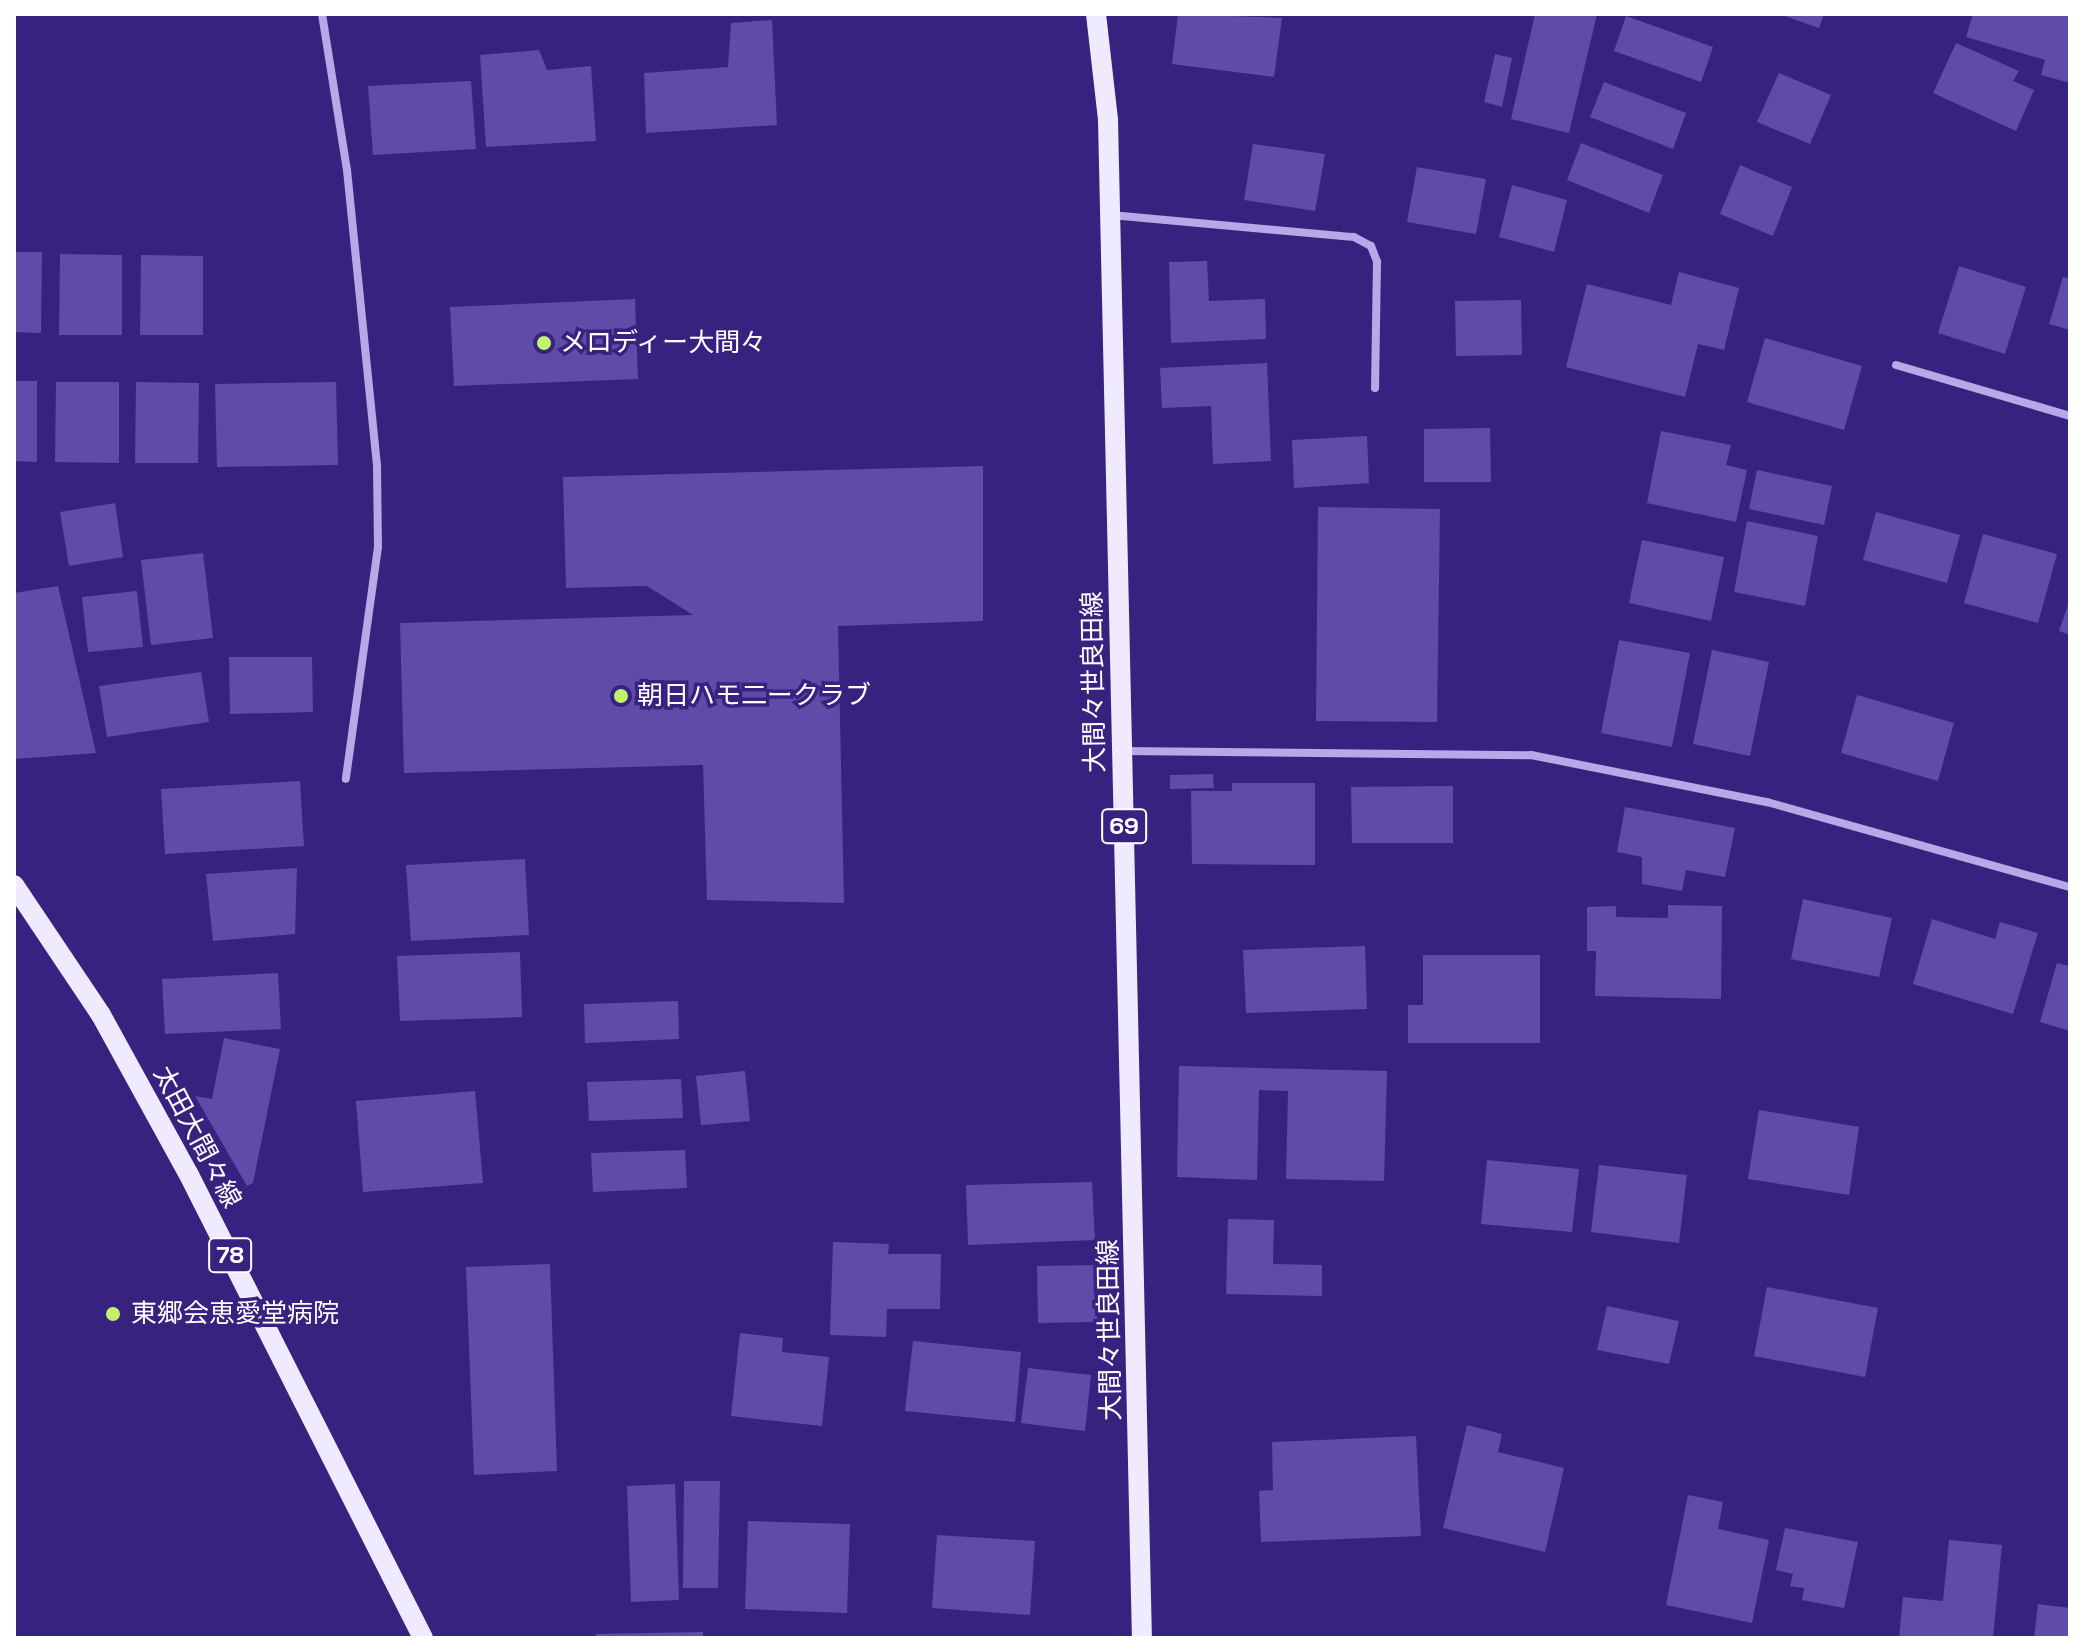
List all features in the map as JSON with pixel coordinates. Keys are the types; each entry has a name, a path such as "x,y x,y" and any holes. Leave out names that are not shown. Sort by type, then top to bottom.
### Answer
{"main road":[{"name":"大間々世良田線","path":"1096,14 1108,120 1142,1638"},
{"name":"太田大間々線","path":"14,885 101,1015 181,1160 423,1638"}],"street":[{"path":"322,14 347,170 377,466 378,547 346,779"},
{"path":"1110,215 1354,237 1371,246 1377,262 1375,388"},
{"path":"1896,365 2070,416"},
{"path":"1122,751 1531,755 1767,802 2070,887"}],"building":[{"path":"1178,14 1282,18 1274,77 1172,64"},
{"path":"1535,14 1597,14 1569,133 1511,119"},
{"path":"1779,14 1824,14 1819,28"},
{"path":"1973,14 2070,14 2070,83 2041,75 2045,60 1966,37"},
{"path":"1626,16 1713,47 1701,82 1614,51"},
{"path":"772,20 777,125 646,133 644,73 728,67 731,23"},
{"path":"1956,43 2019,71 2013,81 2034,90 2016,131 1933,93"},
{"path":"539,50 547,70 591,66 596,141 486,147 480,55"},
{"path":"1495,54 1512,58 1502,107 1484,102"},
{"path":"1779,73 1831,95 1810,144 1757,122"},
{"path":"471,81 476,149 373,155 368,86"},
{"path":"1604,82 1686,113 1673,149 1590,117"},
{"path":"1581,143 1663,175 1649,213 1567,180"},
{"path":"1253,144 1325,154 1315,211 1244,200"},
{"path":"1740,165 1792,187 1773,236 1720,214"},
{"path":"1417,167 1486,179 1476,234 1407,222"},
{"path":"1512,185 1567,200 1554,252 1499,237"},
{"path":"14,252 42,252 41,333 14,332"},
{"path":"60,254 122,255 122,335 59,335"},
{"path":"141,255 203,256 203,335 140,335"},
{"path":"1207,261 1209,301 1265,299 1266,339 1171,343 1169,262"},
{"path":"1959,266 2026,287 2005,354 1938,333"},
{"path":"1679,272 1739,288 1724,350 1698,344 1685,397 1566,367 1587,284 1671,305"},
{"path":"2063,277 2070,279 2070,330 2049,324"},
{"name":"メロディー大間々","path":"635,299 638,379 454,386 450,307"},
{"path":"1521,300 1522,355 1456,356 1455,301"},
{"path":"1765,338 1862,366 1844,430 1747,402"},
{"path":"1267,363 1271,461 1213,464 1211,406 1162,408 1160,368"},
{"path":"14,381 37,381 37,462 14,461"},
{"path":"56,382 119,382 119,463 55,462"},
{"path":"136,382 199,383 198,463 135,463"},
{"path":"336,382 338,465 217,467 215,384"},
{"path":"1490,428 1491,482 1424,482 1424,429"},
{"path":"1661,431 1731,445 1726,465 1747,470 1736,522 1647,503"},
{"path":"1367,436 1369,483 1294,488 1292,440"},
{"name":"朝日ハモ二ークラブ","path":"983,466 983,621 838,626 844,903 707,900 703,765 404,773 400,623 693,615 647,586 566,588 563,477"},
{"path":"1757,470 1832,486 1824,525 1749,509"},
{"path":"115,503 123,557 69,566 60,512"},
{"path":"1318,507 1440,509 1437,722 1316,721"},
{"path":"1876,512 1960,535 1947,583 1863,560"},
{"path":"1747,521 1818,536 1805,606 1734,592"},
{"path":"1983,534 2057,554 2038,623 1964,603"},
{"path":"1642,540 1724,557 1711,621 1629,603"},
{"path":"203,553 213,638 151,645 141,560"},
{"path":"58,586 96,753 14,759 14,593"},
{"path":"137,591 143,647 88,652 82,597"},
{"path":"2070,599 2070,635 2059,631"},
{"path":"1619,640 1690,653 1672,747 1601,733"},
{"path":"1712,650 1769,662 1750,756 1693,744"},
{"path":"229,657 312,657 313,712 230,714"},
{"path":"201,672 209,722 107,737 99,686"},
{"path":"1857,695 1954,723 1938,781 1841,753"},
{"path":"1213,774 1214,788 1170,789 1170,775"},
{"path":"300,781 304,846 165,854 161,789"},
{"path":"1232,783 1315,783 1315,865 1192,864 1191,791 1232,791"},
{"path":"1453,786 1453,843 1352,843 1351,787"},
{"path":"1625,807 1735,828 1725,877 1686,870 1682,891 1642,884 1642,857 1617,852"},
{"path":"525,859 529,935 411,941 406,865"},
{"path":"297,868 295,934 213,941 206,874"},
{"path":"1803,899 1892,918 1879,977 1791,959"},
{"path":"1668,905 1722,906 1721,999 1595,996 1596,951 1587,951 1587,907 1616,906 1616,917 1668,918"},
{"path":"1932,919 1995,939 2000,922 2038,933 2013,1014 1913,984"},
{"path":"1365,946 1367,1009 1246,1013 1243,950"},
{"path":"520,952 522,1017 400,1021 397,956"},
{"path":"1423,955 1540,955 1540,1043 1408,1043 1408,1005 1423,1005"},
{"path":"2057,963 2070,966 2070,1031 2040,1022"},
{"path":"278,973 281,1029 165,1034 162,979"},
{"path":"678,1001 679,1039 585,1043 584,1004"},
{"path":"224,1038 280,1049 253,1183 247,1186 195,1096 212,1099"},
{"path":"1179,1066 1387,1071 1384,1181 1286,1179 1288,1091 1259,1090 1257,1180 1177,1177"},
{"path":"745,1071 750,1121 701,1125 696,1076"},
{"path":"681,1079 683,1118 589,1121 587,1082"},
{"path":"475,1091 483,1183 363,1192 356,1101"},
{"path":"1759,1110 1859,1127 1849,1195 1748,1179"},
{"path":"685,1150 687,1188 593,1192 591,1153"},
{"path":"1487,1160 1579,1169 1572,1232 1481,1224"},
{"path":"1599,1165 1687,1175 1679,1243 1591,1232"},
{"path":"1092,1182 1095,1240 968,1245 966,1185"},
{"path":"1228,1219 1274,1220 1273,1264 1322,1265 1322,1296 1226,1294"},
{"path":"833,1242 889,1244 888,1254 941,1254 940,1309 887,1309 886,1337 830,1335"},
{"path":"550,1264 557,1471 474,1475 466,1267"},
{"path":"1096,1265 1097,1322 1038,1323 1037,1266"},
{"path":"1767,1287 1878,1308 1865,1377 1754,1356"},
{"path":"1607,1306 1679,1321 1669,1364 1597,1350"},
{"path":"740,1333 783,1338 782,1352 829,1357 822,1426 731,1416"},
{"path":"913,1341 1021,1352 1015,1422 905,1411"},
{"path":"1028,1368 1091,1375 1085,1431 1021,1423"},
{"path":"1467,1425 1502,1434 1498,1452 1564,1468 1545,1552 1443,1528"},
{"path":"1416,1436 1421,1536 1261,1542 1259,1491 1273,1490 1272,1442"},
{"path":"684,1481 720,1481 718,1588 683,1588"},
{"path":"675,1484 679,1600 631,1602 627,1486"},
{"path":"1688,1495 1723,1502 1718,1529 1769,1540 1752,1623 1666,1605"},
{"path":"748,1521 850,1524 847,1613 745,1609"},
{"path":"1785,1528 1858,1542 1844,1608 1802,1600 1804,1588 1790,1586 1793,1574 1776,1570"},
{"path":"937,1535 1035,1541 1030,1615 932,1608"},
{"path":"1949,1540 2002,1545 1993,1638 1899,1638 1903,1597 1943,1601"},
{"path":"2038,1604 2070,1608 2070,1638 2034,1638"},
{"path":"703,1632 703,1638 596,1638 596,1634"}],"place":[{"name":"メロディー大間々","path":"544,343"},
{"name":"朝日ハモ二ークラブ","path":"621,696"},
{"name":"東郷会恵愛堂病院","path":"113,1314"}]}
